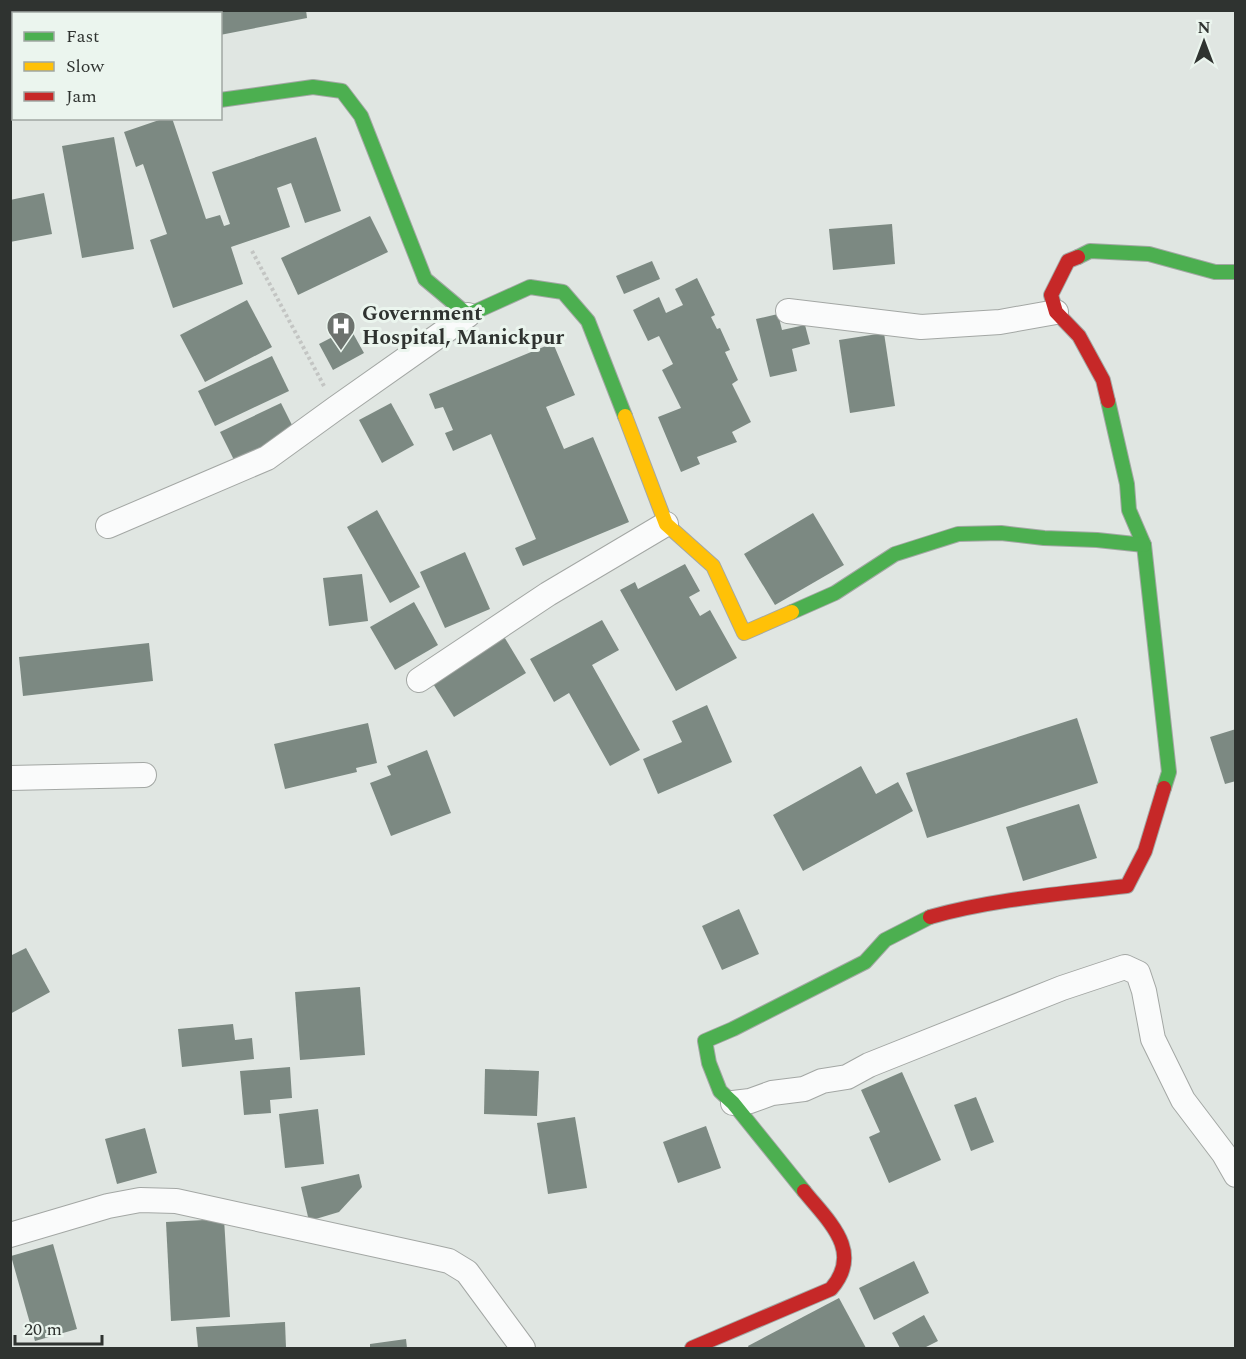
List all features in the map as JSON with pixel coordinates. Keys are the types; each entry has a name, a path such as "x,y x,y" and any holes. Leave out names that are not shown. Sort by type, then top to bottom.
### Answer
{"street":[{"path":"222,100 313,87 342,91 360,116 425,279 468,315"},
{"path":"692,1348 831,1289 840,1279 844,1267 844,1249 834,1228 733,1103 720,1091 709,1064 705,1041 865,962 885,940 925,918 958,909 1011,900 1127,886 1145,851 1169,772 1144,545 1129,510 1127,484 1102,380 1079,336 1056,312 1051,295 1068,261 1090,251 1149,254 1215,272 1236,272"},
{"path":"108,526 267,458 468,315 530,287 563,292 588,321 666,524 713,566 744,633 835,593 895,554 958,534 1001,533 1144,545"},
{"path":"788,311 921,327 1000,322 1056,312"},
{"path":"419,680 548,594 666,524"},
{"path":"10,778 144,775"},
{"path":"733,1103 750,1101 772,1093 804,1089 822,1081 847,1077 869,1065 1062,988 1125,967 1138,974 1144,991 1153,1039 1184,1100 1224,1154 1236,1175"},
{"path":"10,1235 108,1206 140,1200 176,1201 416,1253 449,1261 467,1272 523,1348"}],"path":[{"path":"252,251 336,408"}],"building":[{"path":"215,10 306,10 307,18 222,35 222,12"},
{"path":"159,120 173,120 206,219 220,215 224,226 230,224 212,172 316,137 341,211 305,223 291,183 277,188 290,227 231,247 243,284 173,308 150,240 167,234 143,164 136,167 124,132"},
{"path":"114,137 134,249 82,258 62,146"},
{"path":"44,193 52,234 10,242 10,200"},
{"path":"370,216 388,252 298,295 281,258"},
{"path":"892,224 895,264 833,270 829,229"},
{"path":"652,261 660,279 624,294 616,276"},
{"path":"697,278 715,315 711,317 717,329 720,328 730,350 725,352 738,380 732,384 751,422 732,432 737,442 697,457 700,464 681,472 658,417 681,408 662,370 673,364 659,336 648,341 633,310 659,297 666,313 683,305 675,289"},
{"path":"247,300 272,347 205,382 180,335"},
{"path":"778,314 782,330 805,325 810,344 792,349 797,371 770,377 756,319"},
{"path":"350,328 364,353 333,370 319,344"},
{"path":"884,333 895,406 850,413 839,340"},
{"path":"553,343 575,395 546,407 564,449 593,437 629,522 523,566 515,548 536,539 491,434 453,451 445,433 453,430 443,407 435,409 429,394"},
{"path":"272,356 289,391 215,426 198,391"},
{"path":"281,403 295,431 234,460 220,432"},
{"path":"391,403 414,445 382,463 359,420"},
{"path":"377,510 420,587 390,603 347,527"},
{"path":"813,513 844,565 775,605 744,554"},
{"path":"465,552 490,609 445,628 420,572"},
{"path":"685,564 700,591 689,597 700,616 710,610 737,658 676,691 620,590 635,582 638,589"},
{"path":"362,574 368,621 329,626 323,578"},
{"path":"414,602 438,645 395,670 370,627"},
{"path":"602,620 619,650 592,665 640,750 610,766 569,693 554,702 530,659"},
{"path":"503,635 526,673 454,717 430,679"},
{"path":"149,643 153,681 23,696 19,657"},
{"path":"707,705 732,762 658,794 643,759 682,742 672,721"},
{"path":"1077,718 1098,783 927,838 906,773"},
{"path":"368,723 377,763 356,768 357,772 285,789 274,744"},
{"path":"1236,729 1236,781 1225,784 1210,737"},
{"path":"427,750 451,813 391,836 370,783 391,775 387,766"},
{"path":"861,766 876,794 898,782 913,811 803,871 773,815"},
{"path":"1079,804 1097,858 1023,881 1006,827"},
{"path":"739,909 759,954 722,970 702,926"},
{"path":"26,948 50,992 10,1014 10,956"},
{"path":"360,987 365,1055 300,1060 295,992"},
{"path":"233,1024 235,1040 252,1038 254,1059 182,1067 178,1029"},
{"path":"290,1067 292,1098 270,1100 271,1113 244,1115 240,1071"},
{"path":"485,1069 539,1071 537,1116 484,1114"},
{"path":"902,1072 941,1160 889,1183 869,1137 880,1132 861,1090"},
{"path":"976,1097 994,1142 971,1151 954,1105"},
{"path":"318,1109 324,1164 285,1168 279,1114"},
{"path":"575,1117 587,1188 548,1194 537,1123"},
{"path":"706,1126 721,1168 678,1183 663,1142"},
{"path":"145,1128 157,1173 117,1184 105,1139"},
{"path":"359,1174 362,1187 339,1212 309,1221 301,1187"},
{"path":"224,1219 230,1317 171,1321 166,1222"},
{"path":"53,1244 77,1329 35,1341 11,1256"},
{"path":"914,1261 929,1293 874,1320 859,1288"},
{"path":"839,1298 866,1348 749,1348 748,1346"},
{"path":"924,1315 938,1341 924,1348 900,1348 892,1333"},
{"path":"285,1322 286,1348 198,1348 196,1327"},
{"path":"406,1339 407,1348 370,1348 370,1344"}],"traffic: fast":[{"path":"222,100 313,87 342,91 361,116 425,279 468,315 530,287 563,292 588,321 625,416"},
{"path":"1078,257 1090,251 1149,254 1215,272 1236,272"},
{"path":"1108,401 1127,484 1129,510 1144,545 1169,772 1164,788"},
{"path":"792,612 835,593 895,554 958,534 1001,533 1144,545"},
{"path":"804,1191 733,1103 720,1091 709,1063 705,1041 865,962 885,940 930,917"}],"traffic: slow":[{"path":"625,416 666,524 713,566 744,633 792,612"}],"traffic: jam":[{"path":"1078,257 1068,261 1051,295 1056,312 1079,336 1103,380 1108,401"},
{"path":"930,917 1003,901 1127,886 1145,851 1164,788"},
{"path":"692,1348 831,1289 840,1275 844,1262 843,1249 832,1225 804,1191"}],"place":[{"name":"Government Hospital, Manickpur","path":"341,352"}]}
